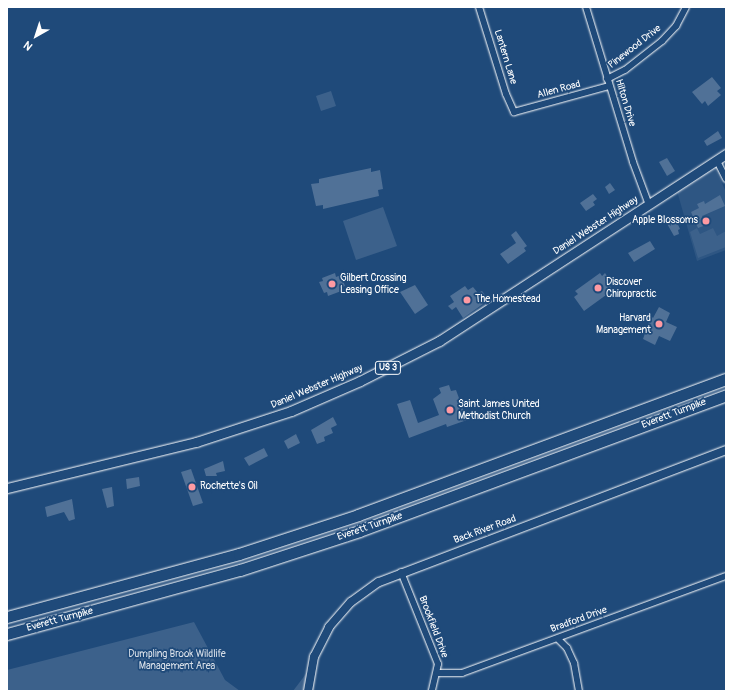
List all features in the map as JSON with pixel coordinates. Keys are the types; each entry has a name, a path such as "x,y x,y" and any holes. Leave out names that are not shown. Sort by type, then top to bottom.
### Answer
{"highway":[{"name":"Everett Turnpike","path":"7,617 231,556 358,515 726,379"},
{"name":"Everett Turnpike","path":"7,634 240,570 351,534 726,395"}],"main road":[{"name":"Daniel Webster Highway","path":"7,488 196,442 259,422 322,398 439,341 726,154"}],"street":[{"name":"Lantern Lane","path":"479,7 506,94 514,112"},
{"name":"Hilton Drive","path":"586,7 609,86 649,205"},
{"name":"Pinewood Drive","path":"607,79 625,70 662,41 676,26 686,7"},
{"name":"Allen Road","path":"514,112 609,86"},
{"path":"717,161 726,179"},
{"name":"Back River Road","path":"308,691 314,657 334,620 358,596 401,572 726,450"},
{"name":"Brookfield Drive","path":"401,572 437,660 437,672 432,691"},
{"name":"Bradford Drive","path":"437,672 462,673 726,576"},
{"path":"558,639 572,659 579,691"}],"shaded area":[{"name":"Apple Blossoms","path":"715,168 726,192 726,250 697,261 677,191"}],"green space":[{"path":"331,91 336,106 321,111 316,96"},
{"path":"383,207 397,246 356,260 343,221"},
{"path":"697,228 700,234 713,228 717,236 726,231 726,247 698,258 690,232"},
{"name":"Dumpling Brook Wildlife Management Area","path":"194,622 225,680 240,691 7,691 7,670"},
{"path":"318,658 313,691 293,691"}],"building":[{"path":"712,77 721,88 717,91 721,95 708,106 705,101 702,104 692,92"},
{"path":"718,131 722,138 707,146 704,141"},
{"path":"667,158 675,171 667,176 659,162"},
{"path":"371,168 371,172 380,170 383,189 378,190 379,196 323,209 323,205 316,206 311,184 319,183 319,179"},
{"path":"610,183 615,190 609,194 605,187"},
{"path":"593,194 597,199 593,202 595,205 586,211 580,203"},
{"path":"720,195 725,206 702,216 706,225 698,228 691,212 699,208 697,204 704,201 705,204"},
{"path":"675,218 680,229 678,230 679,234 674,236 666,222"},
{"path":"516,231 527,246 524,248 526,251 508,264 500,254 516,243 511,235"},
{"path":"650,241 655,249 634,262 628,253"},
{"name":"Gilbert Crossing Leasing Office","path":"335,273 336,277 341,275 345,286 342,287 344,290 328,296 327,292 324,293 319,282 323,281 322,278"},
{"path":"600,273 602,276 605,273 612,283 609,285 613,290 584,311 574,297 578,294 575,291"},
{"path":"415,285 428,305 415,314 400,292"},
{"name":"The Homestead","path":"465,286 468,290 473,287 478,293 482,291 485,295 479,299 483,304 463,318 456,307 452,310 448,306 454,302 450,296"},
{"name":"Harvard Management","path":"659,307 670,313 666,322 677,327 670,341 659,336 655,345 643,339 651,316 653,318"},
{"name":"Saint James United Methodist Church","path":"449,385 451,391 456,390 467,420 447,427 446,424 409,438 397,404 410,400 418,423 439,415 433,399 441,393 439,388"},
{"path":"333,417 337,425 331,428 333,433 324,437 325,441 317,444 311,430"},
{"path":"296,434 300,443 288,449 284,441"},
{"path":"264,448 268,456 249,466 244,458"},
{"path":"223,461 225,471 216,473 217,476 206,476 204,469"},
{"name":"Rochette's Oil","path":"191,469 203,503 193,506 181,472"},
{"path":"139,477 140,486 127,489 126,479"},
{"path":"112,487 114,506 107,508 102,489"},
{"path":"72,499 75,519 69,521 64,512 47,517 45,507"}],"place":[{"name":"Apple Blossoms","path":"706,221"},
{"name":"Gilbert Crossing Leasing Office","path":"332,284"},
{"name":"Discover Chiropractic","path":"598,288"},
{"name":"The Homestead","path":"467,300"},
{"name":"Harvard Management","path":"659,324"},
{"name":"Saint James United Methodist Church","path":"450,410"},
{"name":"Rochette's Oil","path":"192,487"}]}
